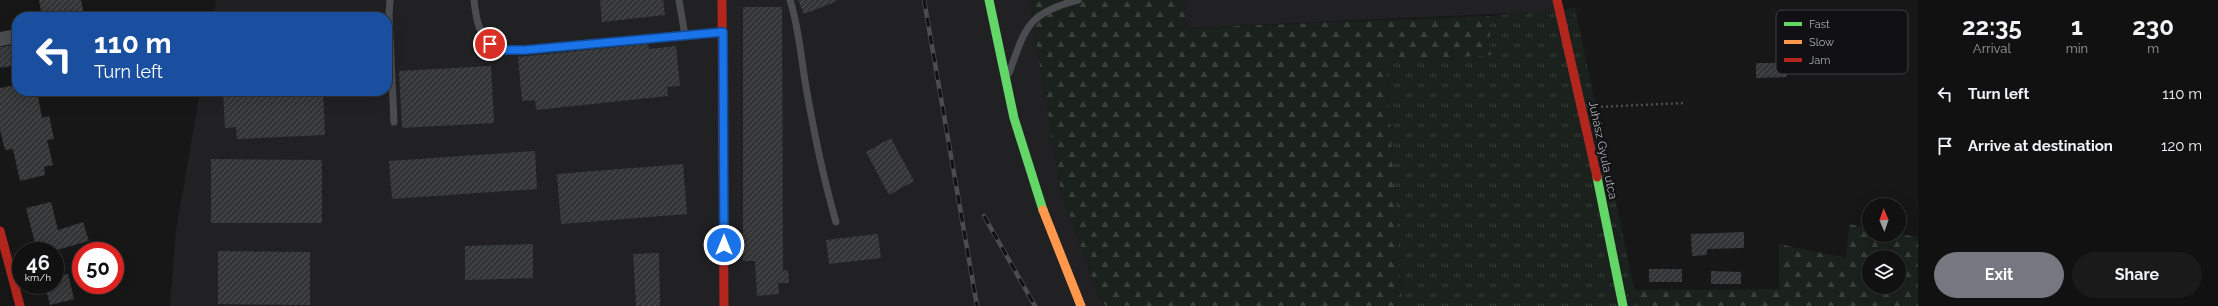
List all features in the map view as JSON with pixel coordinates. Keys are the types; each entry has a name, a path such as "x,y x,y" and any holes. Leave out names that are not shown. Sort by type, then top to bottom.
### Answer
{"street":[{"path":"722,0 724,306"},
{"path":"989,0 1006,81 1034,188 1057,252 1081,306"},
{"name":"Juhász Gyula utca","path":"1557,0 1614,255 1623,306"},
{"path":"0,39 12,37"},
{"path":"0,231 20,306"}],"lane":[{"path":"388,12 390,0"},
{"path":"474,0 477,22 482,36 490,44 506,50 723,32"},
{"path":"679,0 685,36"},
{"path":"790,0 795,14 806,86 822,173 836,222"},
{"path":"1006,81 1021,38 1031,22 1047,10 1078,0"},
{"path":"392,86 394,122"}],"path":[{"path":"1582,107 1685,103"}],"shaded area":[{"path":"216,0 1029,0 1061,191 1100,299 1106,306 170,306 176,230 199,96 392,96 392,12 214,12"},
{"path":"1185,0 1555,0 1556,11 1187,28"}],"green space":[{"path":"1029,0 1185,0 1187,28 1489,16 1491,55 1386,62 1402,306 1106,306 1100,299 1061,191"},
{"path":"1575,8 1638,306 1402,306 1386,62 1490,55 1489,16"},
{"path":"1849,224 1862,227 1862,242 1906,242 1906,235 1918,237 1918,306 1638,306 1634,290 1779,289 1779,244 1846,258"}],"building":[{"path":"39,0 81,0 84,12 41,12"},
{"path":"600,0 663,0 665,15 602,22"},
{"path":"798,0 837,0 837,1 804,14"},
{"path":"743,7 782,7 783,271 788,270 789,283 778,283 779,294 757,296 755,261 743,261"},
{"path":"648,44 649,49 676,46 680,86 667,87 668,96 536,110 535,100 522,101 518,57"},
{"path":"12,46 12,66 0,68 0,47"},
{"path":"1756,63 1776,63 1776,74 1787,74 1787,77 1756,78"},
{"path":"491,66 494,123 402,128 399,71"},
{"path":"12,86 12,96 38,96 42,118 49,116 54,139 47,140 53,165 44,167 45,175 20,181 13,149 5,150 0,130 0,88"},
{"path":"223,96 323,96 325,135 237,139 236,127 225,128"},
{"path":"891,138 914,181 889,195 866,152"},
{"path":"535,151 537,189 392,199 389,161"},
{"path":"211,159 322,160 322,223 211,223"},
{"path":"683,164 687,214 561,224 557,174"},
{"path":"51,202 58,230 83,222 89,241 72,242 72,246 64,248 64,242 35,242 26,208"},
{"path":"1744,232 1744,248 1707,249 1707,255 1692,256 1691,234"},
{"path":"878,234 881,258 829,264 826,240"},
{"path":"533,244 533,278 465,280 465,246"},
{"path":"218,251 310,252 310,305 218,304"},
{"path":"659,253 660,306 636,306 633,254"},
{"path":"1649,269 1682,269 1682,282 1649,282"},
{"path":"1711,271 1741,272 1741,284 1711,284"},
{"path":"68,274 74,299 50,305 47,294 64,294 64,275"}],"railway":[{"path":"924,0 977,306"},
{"path":"984,216 1035,306"}],"traffic: fast":[{"path":"989,0 1014,118 1043,210"},
{"path":"1597,177 1623,306"}],"traffic: slow":[{"path":"1043,210 1081,306"}],"traffic: jam":[{"path":"722,0 724,306"},
{"path":"1557,0 1597,177"},
{"path":"0,231 20,306"}],"route":[{"path":"490,44 506,50 525,50 723,32 724,245"}]}
